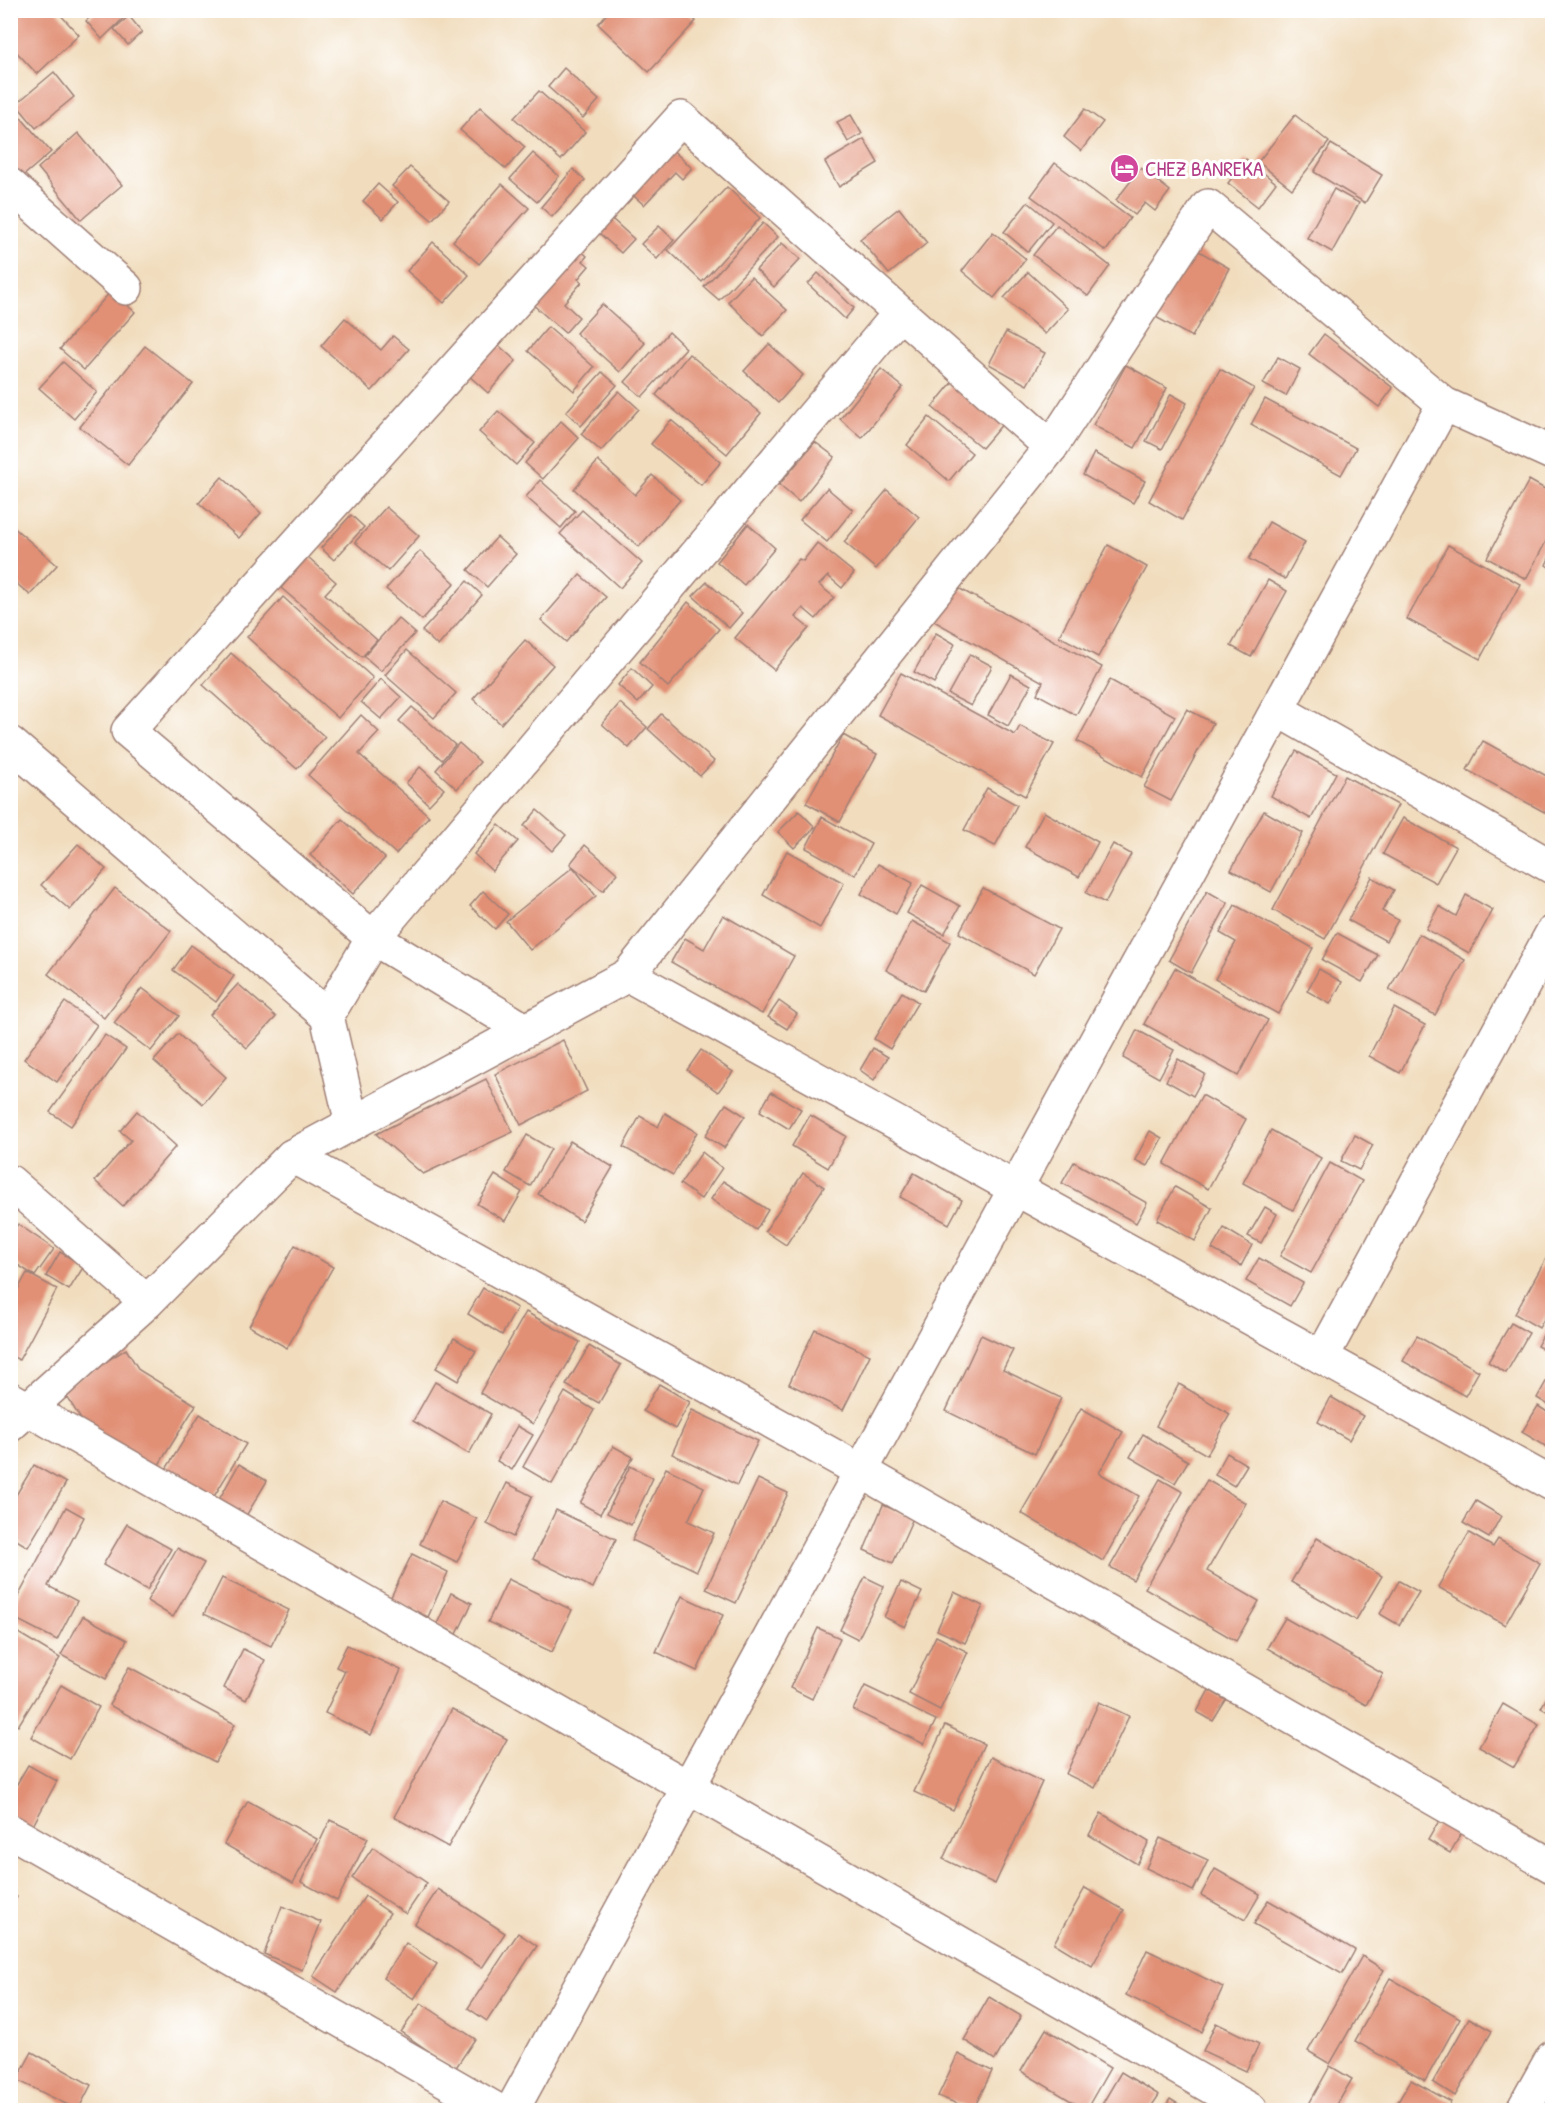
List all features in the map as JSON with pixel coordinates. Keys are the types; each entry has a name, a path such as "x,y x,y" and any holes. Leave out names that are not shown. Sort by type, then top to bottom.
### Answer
{"street":[{"path":"525,1030 373,938 128,731 681,118 1051,447"},
{"path":"10,184 126,288"},
{"path":"1251,2110 688,1788 17,1411 147,1302 292,1156 628,975 1051,447 1208,206 1444,404 1552,453"},
{"path":"327,1016 373,938 900,313"},
{"path":"512,2110 1444,404"},
{"path":"1278,710 1552,867"},
{"path":"10,743 327,1016 352,1124"},
{"path":"1322,1357 1552,933"},
{"path":"628,975 1552,1484"},
{"path":"292,1156 861,1471 1552,1866"},
{"path":"10,1182 147,1302"},
{"path":"10,1831 497,2110"},
{"path":"1523,2110 1552,2058"}],"building":[{"path":"10,10 56,10 79,35 37,74 10,45"},
{"path":"97,10 132,10 102,39 86,21"},
{"path":"610,10 684,10 696,21 649,72 598,24"},
{"path":"129,16 142,32 128,45 114,29"},
{"path":"564,68 599,100 583,118 548,87"},
{"path":"54,72 74,97 36,128 16,104"},
{"path":"539,91 585,132 561,160 514,118"},
{"path":"480,107 525,147 506,169 460,130"},
{"path":"1085,109 1103,122 1081,151 1064,137"},
{"path":"16,112 51,152 22,177 10,164 10,117"},
{"path":"851,115 862,134 848,142 837,122"},
{"path":"1295,115 1329,142 1292,189 1258,162"},
{"path":"78,133 122,185 81,220 38,168"},
{"path":"864,139 878,163 839,187 825,162"},
{"path":"1331,144 1382,175 1365,203 1314,172"},
{"path":"667,145 692,168 682,179 675,172 644,205 626,189"},
{"path":"533,153 559,176 537,202 510,179"},
{"path":"1246,159 1276,183 1258,207 1228,183"},
{"path":"1055,163 1130,218 1106,251 1031,196"},
{"path":"410,167 449,201 432,220 392,186"},
{"path":"1141,168 1170,191 1155,211 1145,203 1135,215 1116,200"},
{"path":"573,169 585,180 552,217 541,207"},
{"path":"378,184 398,202 383,219 363,201"},
{"path":"502,184 529,208 479,264 453,241"},
{"path":"727,187 760,218 702,282 668,250"},
{"path":"1334,189 1359,203 1332,252 1307,238"},
{"path":"1028,202 1052,222 1028,252 1004,232"},
{"path":"899,208 927,243 889,274 860,239"},
{"path":"612,219 634,239 621,253 599,233"},
{"path":"763,223 778,237 719,300 704,287"},
{"path":"1057,225 1110,266 1088,296 1033,255"},
{"path":"659,226 674,240 657,259 641,244"},
{"path":"993,232 1026,259 994,298 962,271"},
{"path":"433,242 469,275 444,303 407,271"},
{"path":"782,243 800,259 774,287 756,270"},
{"path":"1190,246 1229,268 1192,337 1152,315"},
{"path":"577,247 587,256 583,261 589,266 578,279 582,282 564,303 579,317 565,333 530,302"},
{"path":"1028,272 1068,309 1045,334 1004,298"},
{"path":"818,273 854,308 845,319 808,284"},
{"path":"751,277 787,310 763,336 728,302"},
{"path":"111,291 135,312 84,370 60,349"},
{"path":"602,304 645,343 620,372 576,333"},
{"path":"345,318 381,350 393,336 409,349 372,391 321,346"},
{"path":"548,327 594,367 574,391 528,351"},
{"path":"669,332 686,348 642,397 625,382"},
{"path":"1006,332 1045,353 1027,385 989,364"},
{"path":"1324,334 1393,388 1379,407 1309,354"},
{"path":"494,341 516,361 488,393 466,373"},
{"path":"769,344 803,375 778,403 744,371"},
{"path":"145,346 193,384 128,465 80,427"},
{"path":"689,354 761,413 727,454 656,395"},
{"path":"1278,357 1300,369 1286,396 1263,384"},
{"path":"63,362 97,392 74,419 39,388"},
{"path":"1126,365 1167,388 1135,448 1093,425"},
{"path":"881,369 903,387 862,438 840,419"},
{"path":"1220,369 1254,388 1182,520 1149,501"},
{"path":"602,372 617,385 581,426 566,412"},
{"path":"954,380 1004,422 982,448 932,407"},
{"path":"619,391 639,409 601,451 581,434"},
{"path":"1171,394 1187,403 1162,449 1146,441"},
{"path":"1265,399 1356,448 1341,475 1251,425"},
{"path":"498,411 535,443 516,465 479,432"},
{"path":"929,417 972,453 949,481 907,445"},
{"path":"671,420 721,462 701,485 651,444"},
{"path":"561,421 579,438 543,479 525,463"},
{"path":"815,442 835,457 799,502 779,485"},
{"path":"1094,453 1145,481 1133,503 1083,475"},
{"path":"598,461 635,495 652,475 680,500 639,547 574,489"},
{"path":"222,477 261,513 239,538 199,503"},
{"path":"540,480 575,511 561,528 526,497"},
{"path":"1529,480 1552,493 1552,530 1526,579 1487,558"},
{"path":"827,488 853,510 827,542 800,520"},
{"path":"887,490 919,517 876,569 844,542"},
{"path":"386,507 419,536 388,571 355,542"},
{"path":"582,510 642,563 620,588 560,534"},
{"path":"351,515 364,527 334,560 321,548"},
{"path":"1269,522 1305,542 1285,579 1249,559"},
{"path":"748,524 775,548 744,585 717,562"},
{"path":"12,526 57,565 30,595 10,578"},
{"path":"497,537 516,554 487,587 468,570"},
{"path":"817,543 854,573 842,588 828,576 819,585 834,597 816,619 803,608 795,617 809,628 774,670 735,638 799,559 803,561"},
{"path":"1108,545 1147,567 1098,657 1059,636"},
{"path":"1448,545 1520,584 1480,659 1407,619"},
{"path":"420,551 455,583 422,620 386,589"},
{"path":"1552,552 1552,569 1546,565"},
{"path":"308,557 336,582 325,594 377,640 362,657 281,588"},
{"path":"580,575 606,597 566,642 541,620"},
{"path":"1268,580 1287,591 1251,657 1231,646"},
{"path":"467,581 482,595 438,646 422,631"},
{"path":"707,582 742,613 729,628 693,596"},
{"path":"951,584 1102,667 1076,715 1037,694 1043,682 932,620"},
{"path":"283,597 373,678 338,718 247,637"},
{"path":"688,602 719,629 668,687 640,662"},
{"path":"398,618 415,633 381,671 364,656"},
{"path":"936,633 955,644 934,683 914,672"},
{"path":"525,640 553,665 501,724 473,699"},
{"path":"407,650 456,693 434,718 385,675"},
{"path":"231,653 325,737 297,769 203,685"},
{"path":"970,654 992,666 971,706 948,694"},
{"path":"632,668 652,687 638,703 618,685"},
{"path":"901,673 1015,735 1020,726 1054,744 1025,796 878,715"},
{"path":"1011,674 1031,685 1008,726 988,715"},
{"path":"381,679 401,697 381,719 361,702"},
{"path":"1110,680 1175,716 1142,777 1077,741"},
{"path":"620,703 647,727 629,748 602,724"},
{"path":"412,707 455,745 442,760 399,721"},
{"path":"1187,709 1213,723 1171,801 1144,787"},
{"path":"661,714 714,761 700,776 648,729"},
{"path":"361,715 379,732 359,754 429,816 396,854 308,775"},
{"path":"843,735 877,754 840,822 806,803"},
{"path":"1483,741 1552,779 1552,807 1548,814 1467,770"},
{"path":"459,743 480,762 457,789 436,770"},
{"path":"1296,751 1336,773 1311,819 1271,796"},
{"path":"420,767 444,789 429,805 406,783"},
{"path":"1345,776 1398,805 1325,939 1273,910"},
{"path":"987,788 1017,805 995,846 964,830"},
{"path":"537,810 566,835 552,851 524,826"},
{"path":"799,811 815,827 794,848 778,832"},
{"path":"1264,811 1303,833 1271,892 1231,870"},
{"path":"1044,812 1098,842 1079,877 1025,847"},
{"path":"822,817 871,844 855,875 806,848"},
{"path":"1403,818 1456,847 1436,883 1383,854"},
{"path":"342,819 385,858 353,894 310,855"},
{"path":"499,825 518,841 492,871 474,854"},
{"path":"78,844 106,869 70,910 41,885"},
{"path":"1113,844 1131,854 1105,903 1086,893"},
{"path":"585,845 617,873 603,891 570,864"},
{"path":"787,851 844,883 820,928 763,895"},
{"path":"878,864 913,883 896,914 861,894"},
{"path":"573,867 596,896 530,950 506,921"},
{"path":"1372,877 1394,890 1382,911 1398,920 1386,941 1348,920"},
{"path":"922,885 960,906 944,934 907,913"},
{"path":"115,888 171,931 104,1018 48,974"},
{"path":"983,888 1059,929 1034,974 959,933"},
{"path":"483,891 508,914 495,929 470,906"},
{"path":"1207,891 1228,903 1191,973 1169,960"},
{"path":"1466,895 1493,910 1469,953 1426,929 1439,906 1456,916"},
{"path":"1235,905 1313,948 1278,1014 1215,979 1236,942 1220,933"},
{"path":"723,915 794,956 762,1014 671,962 685,938 704,949"},
{"path":"912,921 950,942 924,991 886,970"},
{"path":"1337,933 1378,955 1362,982 1322,960"},
{"path":"1419,934 1465,960 1435,1015 1389,990"},
{"path":"191,945 234,976 216,1002 173,970"},
{"path":"1175,968 1268,1020 1238,1076 1144,1024"},
{"path":"1319,969 1342,982 1330,1004 1307,991"},
{"path":"238,984 276,1017 247,1048 210,1015"},
{"path":"142,988 179,1016 151,1051 114,1023"},
{"path":"902,992 918,1002 890,1049 874,1039"},
{"path":"779,1001 797,1014 787,1029 768,1017"},
{"path":"65,1002 97,1025 57,1082 24,1059"},
{"path":"1394,1008 1425,1025 1400,1073 1369,1056"},
{"path":"1137,1030 1174,1050 1159,1078 1123,1058"},
{"path":"178,1034 226,1077 203,1104 154,1061"},
{"path":"105,1035 126,1049 71,1126 50,1112"},
{"path":"563,1040 587,1091 521,1125 495,1074"},
{"path":"873,1048 888,1057 874,1080 860,1070"},
{"path":"701,1050 733,1072 718,1092 687,1070"},
{"path":"1178,1059 1205,1074 1193,1096 1166,1081"},
{"path":"486,1079 513,1132 423,1174 376,1134"},
{"path":"771,1092 801,1109 789,1129 760,1111"},
{"path":"1202,1095 1246,1119 1208,1189 1164,1164"},
{"path":"726,1104 745,1116 724,1148 705,1136"},
{"path":"137,1111 176,1146 123,1206 95,1181 131,1140 120,1131"},
{"path":"665,1113 697,1132 673,1175 623,1147 640,1116 658,1127"},
{"path":"810,1115 846,1136 828,1168 792,1146"},
{"path":"1271,1130 1321,1158 1293,1210 1243,1183"},
{"path":"1150,1131 1162,1138 1147,1166 1135,1160"},
{"path":"527,1135 551,1149 530,1186 506,1172"},
{"path":"1355,1135 1373,1145 1359,1170 1341,1161"},
{"path":"570,1141 613,1167 581,1221 538,1194"},
{"path":"702,1152 722,1168 701,1199 680,1184"},
{"path":"1074,1162 1147,1203 1136,1223 1062,1183"},
{"path":"1330,1163 1362,1181 1311,1273 1280,1256"},
{"path":"803,1173 824,1187 786,1245 765,1231"},
{"path":"914,1173 962,1200 949,1224 900,1197"},
{"path":"495,1175 522,1192 505,1221 477,1204"},
{"path":"723,1181 768,1210 756,1230 711,1199"},
{"path":"1175,1187 1212,1208 1195,1241 1157,1220"},
{"path":"1265,1207 1277,1214 1261,1243 1248,1236"},
{"path":"18,1224 54,1249 35,1276 10,1260 10,1235"},
{"path":"1224,1228 1252,1245 1241,1266 1212,1249"},
{"path":"295,1245 333,1267 287,1348 249,1326"},
{"path":"60,1252 84,1266 69,1290 46,1276"},
{"path":"1548,1255 1552,1258 1552,1305 1539,1328 1515,1314"},
{"path":"1259,1258 1303,1283 1290,1306 1246,1281"},
{"path":"27,1273 57,1289 19,1360 10,1355 10,1287 17,1291"},
{"path":"483,1288 517,1308 502,1335 468,1314"},
{"path":"526,1312 580,1342 533,1424 480,1393"},
{"path":"1552,1319 1552,1354 1537,1346"},
{"path":"1511,1323 1529,1333 1506,1373 1488,1362"},
{"path":"815,1329 870,1355 843,1410 789,1384"},
{"path":"981,1335 1013,1350 1003,1370 1061,1398 1035,1454 946,1411"},
{"path":"1417,1336 1479,1371 1465,1396 1403,1361"},
{"path":"454,1338 476,1351 458,1381 436,1368"},
{"path":"589,1346 621,1365 599,1403 566,1385"},
{"path":"126,1349 139,1370 196,1405 155,1471 87,1429 62,1389"},
{"path":"1552,1371 1552,1407 1537,1398"},
{"path":"435,1382 491,1414 469,1454 413,1421"},
{"path":"659,1384 690,1402 675,1429 643,1411"},
{"path":"1179,1384 1230,1414 1207,1455 1156,1426"},
{"path":"565,1392 594,1410 552,1484 523,1467"},
{"path":"1331,1397 1363,1416 1349,1440 1318,1422"},
{"path":"1538,1406 1552,1415 1552,1450 1522,1432"},
{"path":"1081,1408 1123,1432 1099,1473 1139,1496 1103,1561 1021,1513"},
{"path":"692,1410 758,1441 737,1485 672,1454"},
{"path":"200,1414 246,1444 210,1503 163,1474"},
{"path":"517,1426 533,1435 512,1470 497,1461"},
{"path":"1143,1434 1188,1461 1175,1483 1130,1457"},
{"path":"613,1446 633,1457 600,1514 580,1503"},
{"path":"1227,1453 1247,1465 1234,1486 1215,1475"},
{"path":"239,1464 267,1481 243,1521 216,1505"},
{"path":"34,1465 66,1483 28,1547 10,1536 10,1505"},
{"path":"630,1466 653,1478 631,1525 607,1513"},
{"path":"666,1468 704,1487 688,1521 714,1533 697,1571 632,1540"},
{"path":"758,1479 788,1493 736,1603 706,1589"},
{"path":"1160,1479 1183,1492 1133,1580 1110,1567"},
{"path":"1207,1480 1246,1503 1207,1571 1259,1601 1236,1641 1145,1588"},
{"path":"507,1483 532,1496 513,1537 487,1524"},
{"path":"440,1501 477,1519 457,1562 420,1544"},
{"path":"1476,1501 1501,1516 1489,1538 1463,1523"},
{"path":"883,1505 913,1518 893,1563 864,1550"},
{"path":"66,1507 84,1517 48,1586 77,1601 57,1640 10,1616 10,1612"},
{"path":"556,1510 616,1539 593,1588 533,1559"},
{"path":"127,1524 171,1549 147,1590 103,1565"},
{"path":"1469,1533 1493,1547 1498,1539 1540,1563 1505,1625 1438,1587"},
{"path":"1317,1538 1382,1576 1356,1620 1291,1582"},
{"path":"177,1548 204,1563 173,1617 147,1601"},
{"path":"412,1554 448,1572 428,1617 390,1599"},
{"path":"865,1577 884,1586 858,1639 840,1630"},
{"path":"222,1578 289,1610 271,1646 204,1614"},
{"path":"508,1579 572,1610 552,1652 488,1622"},
{"path":"1399,1581 1419,1592 1399,1625 1380,1614"},
{"path":"901,1582 922,1592 905,1627 884,1617"},
{"path":"954,1592 983,1606 965,1643 937,1630"},
{"path":"451,1593 472,1603 457,1634 437,1624"},
{"path":"682,1596 723,1615 697,1671 656,1652"},
{"path":"83,1616 127,1640 106,1679 61,1655"},
{"path":"1285,1618 1383,1674 1366,1705 1267,1648"},
{"path":"10,1628 60,1658 18,1726 10,1721"},
{"path":"818,1628 840,1638 812,1699 790,1688"},
{"path":"936,1636 968,1652 940,1710 909,1694"},
{"path":"347,1645 401,1670 371,1735 325,1713 345,1671 336,1667"},
{"path":"243,1649 265,1660 246,1700 224,1688"},
{"path":"129,1667 235,1724 215,1762 109,1705"},
{"path":"61,1685 99,1707 70,1759 31,1737"},
{"path":"865,1686 936,1720 924,1744 853,1710"},
{"path":"1552,1688 1552,1714 1541,1708"},
{"path":"1209,1690 1226,1700 1213,1721 1197,1712"},
{"path":"1099,1702 1129,1716 1095,1788 1066,1774"},
{"path":"1503,1704 1539,1725 1514,1767 1479,1747"},
{"path":"452,1709 507,1739 448,1847 394,1817"},
{"path":"945,1725 984,1744 953,1810 914,1792"},
{"path":"991,1757 1042,1782 995,1884 943,1859"},
{"path":"28,1765 57,1781 30,1831 10,1820 10,1796"},
{"path":"248,1801 317,1839 293,1883 224,1844"},
{"path":"1101,1813 1149,1842 1137,1864 1089,1835"},
{"path":"1443,1814 1465,1827 1450,1853 1428,1840"},
{"path":"330,1820 368,1838 337,1901 301,1882"},
{"path":"1160,1838 1208,1860 1193,1891 1146,1868"},
{"path":"373,1847 427,1883 406,1914 352,1878"},
{"path":"1215,1869 1260,1894 1245,1920 1201,1895"},
{"path":"1085,1888 1124,1910 1092,1966 1054,1943"},
{"path":"438,1889 505,1933 482,1968 415,1924"},
{"path":"10,1893 17,1897 10,1909"},
{"path":"365,1896 390,1913 337,1992 313,1976"},
{"path":"1268,1900 1355,1950 1342,1974 1254,1924"},
{"path":"282,1906 321,1922 302,1970 264,1954"},
{"path":"518,1933 537,1946 487,2021 468,2008"},
{"path":"406,1943 437,1964 414,1999 383,1978"},
{"path":"1147,1950 1223,1987 1202,2032 1126,1995"},
{"path":"1362,1956 1384,1970 1330,2064 1308,2051"},
{"path":"1390,1978 1460,2018 1425,2081 1355,2041"},
{"path":"989,1997 1021,2016 995,2060 964,2040"},
{"path":"421,2003 475,2039 455,2069 401,2032"},
{"path":"1469,2018 1492,2031 1455,2096 1433,2082"},
{"path":"1216,2023 1259,2044 1246,2071 1203,2051"},
{"path":"1046,2029 1110,2068 1086,2110 1021,2071"},
{"path":"32,2052 91,2085 78,2110 17,2080"},
{"path":"958,2054 992,2071 973,2110 938,2096"},
{"path":"1330,2066 1352,2079 1334,2110 1320,2110 1309,2104"},
{"path":"1121,2072 1159,2095 1149,2110 1108,2110 1101,2106"},
{"path":"1411,2080 1451,2102 1446,2110 1393,2110"},
{"path":"1170,2099 1188,2110 1163,2110"}],"place":[{"name":"CHEZ BANREKA","path":"1124,168"}]}
